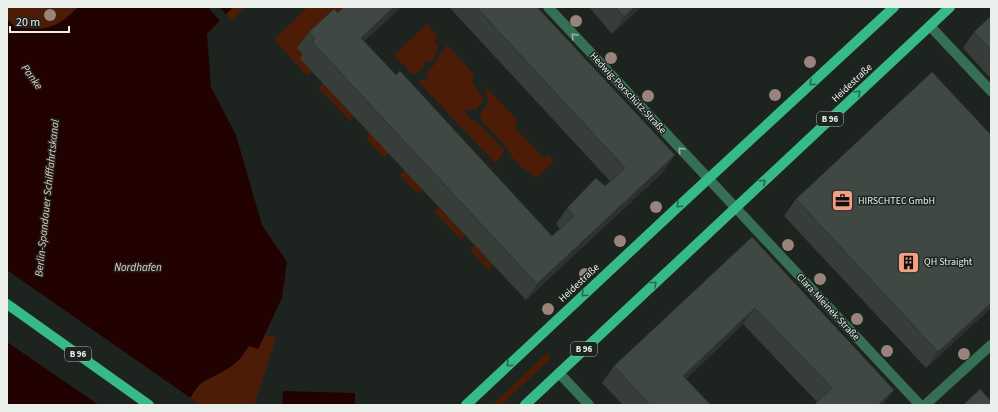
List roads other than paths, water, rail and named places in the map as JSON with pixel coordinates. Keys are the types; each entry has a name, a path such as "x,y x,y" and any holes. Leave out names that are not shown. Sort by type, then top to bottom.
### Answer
{"main road":[{"name":"Heidestraße","path":"525,405 950,7"},
{"name":"Heidestraße","path":"466,405 888,9"},
{"name":"B 96","path":"7,304 149,405"}],"street":[{"name":"Hedwig-Porschütz-Straße","path":"548,7 708,179"},
{"path":"930,26 991,91"},
{"path":"708,179 735,208"},
{"name":"Clara-Mleinek-Straße","path":"735,208 920,405"},
{"path":"925,405 991,345"},
{"path":"559,373 590,405"}],"water":[{"name":"Nordhafen","path":"78,7 233,7 207,34 211,87 236,135 262,225 287,262 282,298 258,349 249,346 240,359 233,365 206,380 196,388 187,405 7,405 7,19 15,27 35,29 50,27 64,20"},
{"path":"283,391 355,393 355,405 282,405"}],"place":[{"name":"HIRSCHTEC GmbH","path":"843,201"},
{"name":"QH Straight","path":"909,262"}],"water label":[{"name":"Panke","path":"32,77"},
{"name":"Berlin-Spandauer Schifffahrtskanal","path":"47,198"}]}
